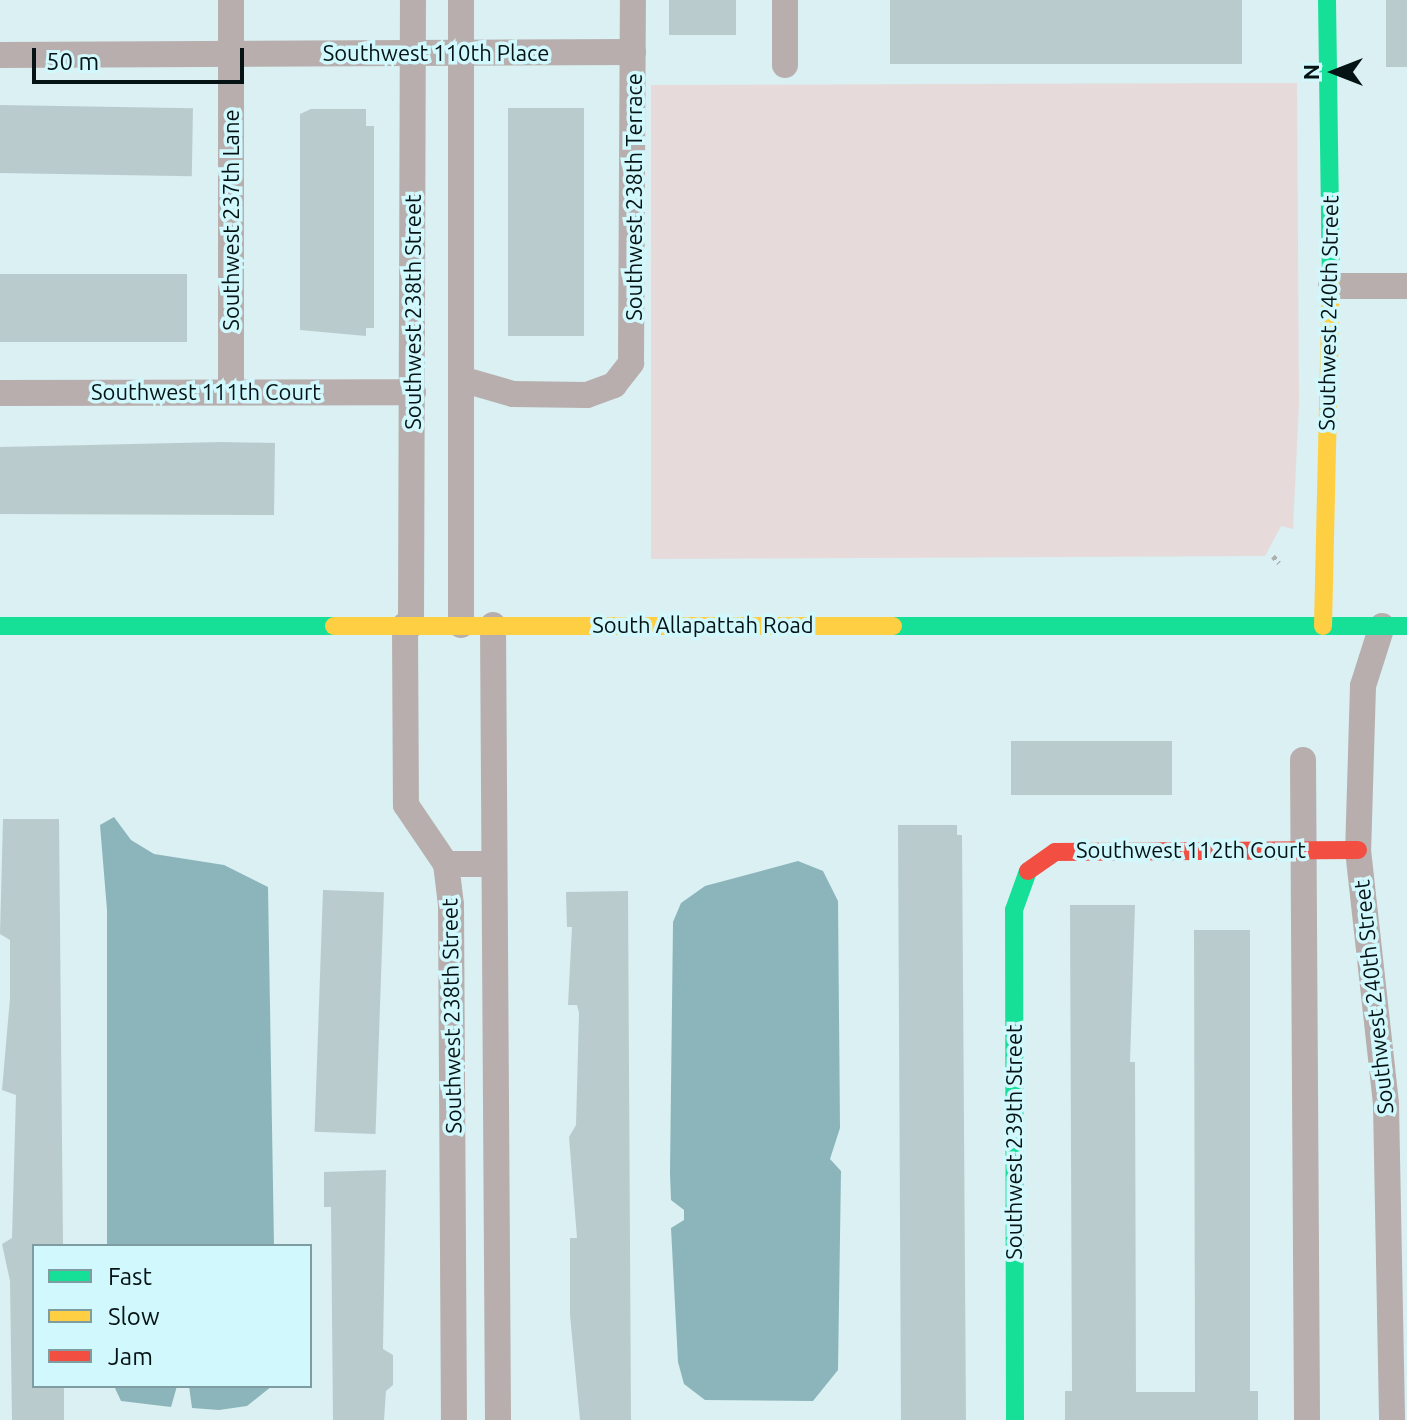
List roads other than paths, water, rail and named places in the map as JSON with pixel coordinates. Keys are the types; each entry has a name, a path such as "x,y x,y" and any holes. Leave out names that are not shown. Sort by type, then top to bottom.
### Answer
{"street":[{"name":"Southwest 237th Lane","path":"231,0 231,392"},
{"name":"Southwest 238th Street","path":"413,0 413,392 406,805 446,864 454,1420"},
{"path":"461,0 461,625"},
{"name":"Southwest 238th Terrace","path":"461,379 518,395 587,395 611,386 631,363 635,340 633,0"},
{"path":"785,0 785,65"},
{"name":"Southwest 240th Street","path":"1323,626 1331,286 1327,0"},
{"name":"Southwest 110th Place","path":"0,55 633,52"},
{"path":"1331,286 1407,286"},
{"name":"Southwest 111th Court","path":"0,393 413,392"},
{"name":"Southwest 238th Street","path":"493,625 498,1420"},
{"name":"South Allapattah Road","path":"0,626 1394,626"},
{"name":"Southwest 240th Street","path":"1392,1420 1386,1104 1358,850 1363,686 1394,626"},
{"path":"1303,760 1307,1420"},
{"name":"Southwest 112th Court","path":"1030,868 1045,854 1065,851 1358,850"},
{"path":"446,864 494,864"},
{"name":"Southwest 239th Street","path":"1015,1420 1014,910 1030,868"}],"water":[{"path":"114,817 131,840 154,854 224,865 268,887 274,1244 107,1244 107,910 100,825"},
{"path":"798,861 823,871 838,901 840,1128 830,1159 841,1171 838,1370 813,1401 705,1400 684,1384 678,1362 671,1228 684,1220 684,1210 671,1200 673,922 681,903 705,886"},
{"path":"115,1388 176,1388 171,1407 121,1401"},
{"path":"189,1388 270,1388 247,1406 219,1410 192,1408"}]}
